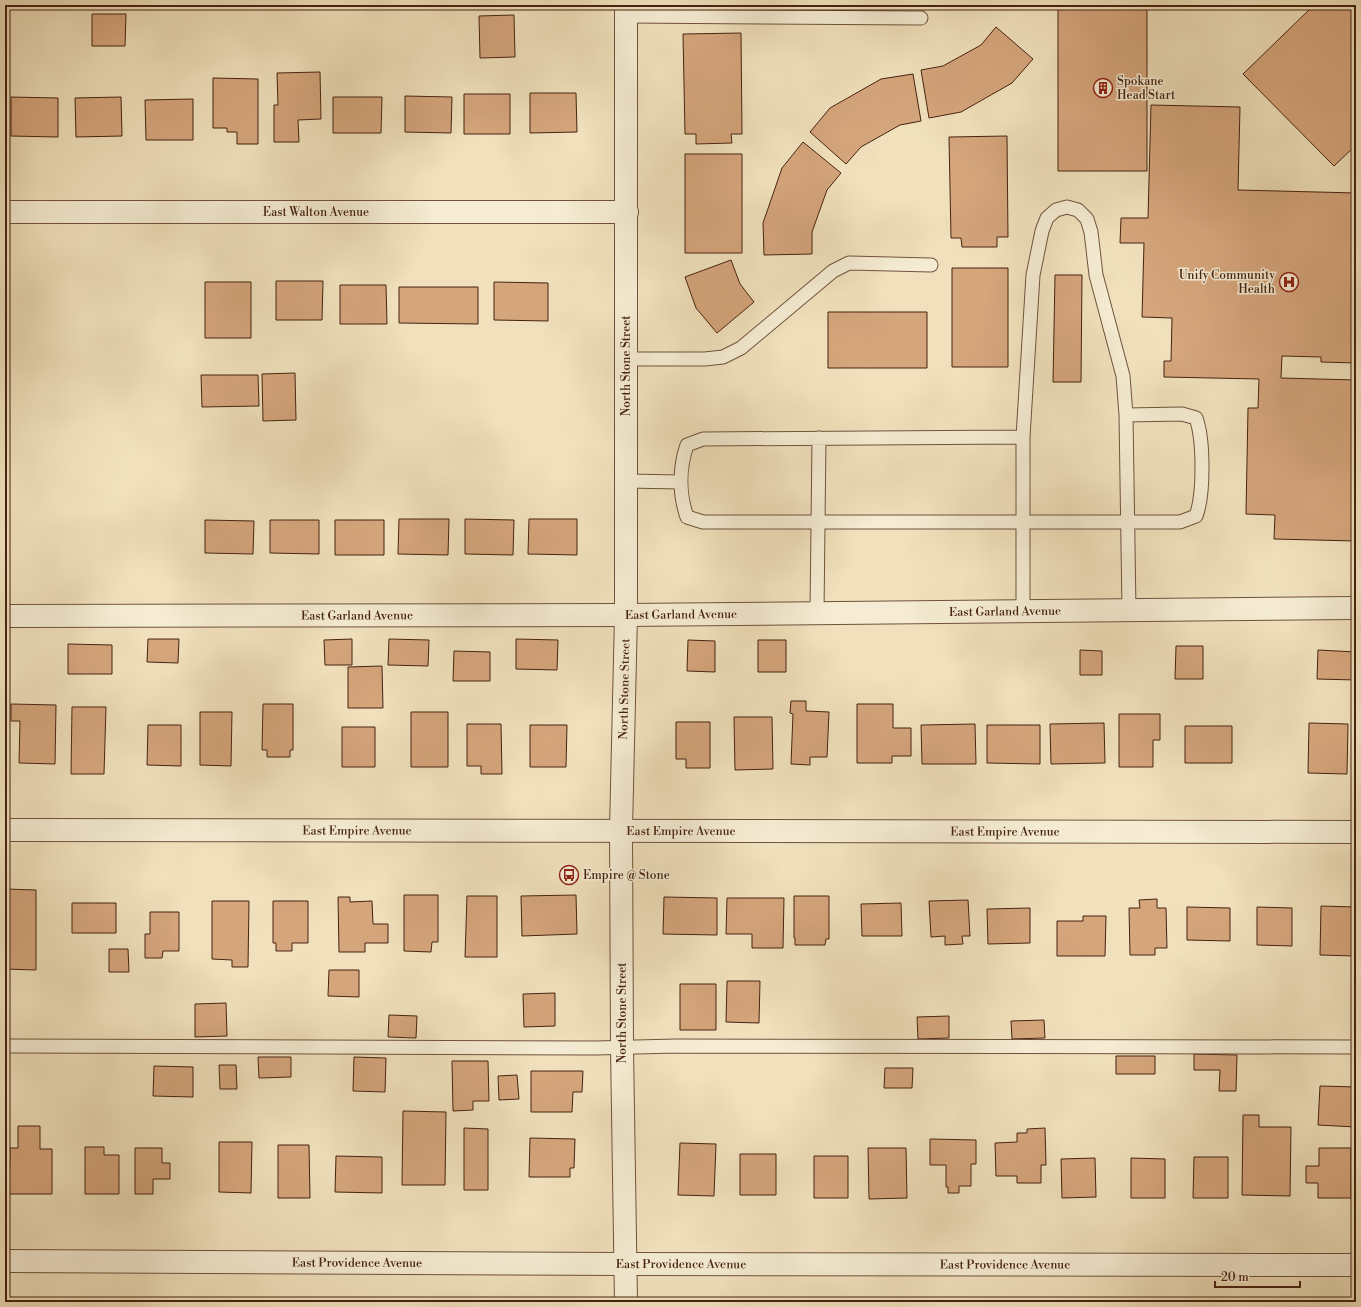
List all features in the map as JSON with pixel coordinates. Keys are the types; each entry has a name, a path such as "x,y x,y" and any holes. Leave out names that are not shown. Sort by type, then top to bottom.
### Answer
{"street":[{"name":"North Stone Street","path":"626,10 626,615 621,830 622,1048 626,1302"},
{"name":"East Walton Avenue","path":"5,212 627,212"},
{"name":"East Garland Avenue","path":"5,616 626,615 1356,608"},
{"name":"East Empire Avenue","path":"5,830 1356,832"},
{"name":"East Providence Avenue","path":"5,1261 1356,1265"}],"lane":[{"path":"626,10 921,18"},
{"path":"1023,610 1023,438 1033,275 1042,231 1048,218 1056,210 1067,207 1078,210 1087,219 1091,232 1096,275 1123,376 1126,415 1129,610"},
{"path":"626,358 723,357 741,348 833,271 849,263 931,265"},
{"path":"1023,438 702,439 687,445 682,459 681,482 683,505 687,517 702,522 1180,522 1196,516 1201,504 1200,431 1196,418 1182,414 1126,415"},
{"path":"817,612 819,438"},
{"path":"626,481 681,482"},
{"path":"5,1046 622,1048 677,1046 1356,1046"}],"building":[{"name":"Spokane Head Start","path":"1058,5 1147,5 1147,171 1058,171"},
{"path":"1314,5 1354,5 1356,7 1356,145 1334,166 1243,74"},
{"path":"92,14 126,14 125,46 92,46"},
{"path":"514,15 515,57 480,58 479,16"},
{"path":"996,27 1033,59 1012,83 961,112 929,118 921,70 943,66 981,45"},
{"path":"741,33 742,134 731,134 732,143 696,144 696,134 685,134 683,34"},
{"path":"320,72 321,119 298,120 299,142 274,142 274,105 278,105 277,73"},
{"path":"913,74 921,121 900,125 861,147 846,164 810,132 830,108 881,79"},
{"path":"213,78 258,79 258,144 237,144 237,132 227,132 227,128 213,128"},
{"path":"530,93 576,93 577,132 530,133"},
{"path":"464,94 510,94 510,134 464,134"},
{"path":"405,96 452,97 451,133 405,132"},
{"path":"11,97 58,98 58,137 11,136"},
{"path":"121,97 122,136 76,137 75,98"},
{"path":"333,97 382,97 381,133 333,133"},
{"path":"193,99 193,140 146,140 145,100"},
{"path":"1151,105 1240,107 1238,190 1356,193 1356,363 1321,362 1321,357 1282,356 1281,378 1356,380 1356,541 1274,539 1275,515 1246,514 1248,408 1258,408 1259,379 1164,377 1164,361 1171,361 1172,318 1142,317 1144,243 1120,243 1121,218 1148,218"},
{"path":"1007,136 1008,237 997,237 997,247 962,247 961,238 951,238 949,137"},
{"path":"803,142 841,173 827,190 812,232 812,254 764,255 763,223 782,168"},
{"path":"685,154 742,154 742,253 685,253"},
{"path":"731,260 740,284 754,302 717,333 696,308 685,277"},
{"path":"952,268 1008,268 1008,367 952,367"},
{"path":"1055,275 1082,275 1081,382 1053,382"},
{"path":"276,281 323,281 322,320 276,320"},
{"path":"205,282 251,282 251,338 205,338"},
{"path":"494,282 548,283 548,321 494,320"},
{"path":"340,285 386,285 387,324 340,324"},
{"path":"399,287 478,287 478,324 399,323"},
{"path":"828,312 927,312 927,368 828,368"},
{"path":"295,373 296,420 263,421 262,374"},
{"path":"201,375 258,375 259,406 202,407"},
{"path":"399,519 449,519 448,555 398,554"},
{"path":"465,519 514,520 513,555 465,554"},
{"path":"529,519 577,519 577,555 528,554"},
{"path":"205,520 254,521 253,554 205,553"},
{"path":"270,520 319,520 319,554 270,553"},
{"path":"335,520 384,520 384,555 335,555"},
{"path":"148,639 179,639 178,663 147,662"},
{"path":"352,639 352,665 325,665 324,640"},
{"path":"389,639 429,640 428,666 388,665"},
{"path":"516,639 558,640 557,670 516,669"},
{"path":"688,640 715,641 715,672 687,671"},
{"path":"758,640 786,640 786,672 758,672"},
{"path":"68,644 112,645 112,674 68,674"},
{"path":"1176,646 1203,646 1203,679 1175,679"},
{"path":"1080,650 1102,651 1102,675 1080,675"},
{"path":"1318,650 1356,652 1356,680 1317,679"},
{"path":"454,651 490,652 490,681 453,681"},
{"path":"382,666 383,708 348,708 348,667"},
{"path":"791,701 806,701 806,711 829,712 827,757 810,757 810,765 791,764 793,714 790,713"},
{"path":"11,704 56,705 55,764 19,763 20,721 11,721"},
{"path":"263,704 293,704 293,750 290,750 290,757 267,757 267,750 262,750"},
{"path":"857,704 893,704 893,728 911,728 911,756 892,756 892,763 857,763"},
{"path":"72,707 106,707 104,774 71,774"},
{"path":"200,712 232,712 231,766 200,765"},
{"path":"411,712 448,712 448,767 411,767"},
{"path":"1119,714 1160,714 1160,740 1153,740 1153,767 1119,767"},
{"path":"734,717 772,717 773,769 735,770"},
{"path":"676,722 710,722 710,768 686,768 686,759 676,759"},
{"path":"1104,723 1105,763 1051,764 1050,724"},
{"path":"1309,723 1348,724 1347,774 1308,773"},
{"path":"467,724 501,724 502,774 481,774 481,766 467,766"},
{"path":"975,724 976,764 922,764 921,725"},
{"path":"148,725 181,725 181,766 147,765"},
{"path":"530,725 567,725 566,767 530,767"},
{"path":"987,725 1040,725 1040,764 987,763"},
{"path":"1185,726 1232,726 1232,763 1185,763"},
{"path":"342,727 375,727 375,767 342,767"},
{"path":"5,889 36,890 36,970 5,969"},
{"path":"404,895 438,895 438,942 432,942 431,952 404,951"},
{"path":"576,895 577,934 522,936 521,896"},
{"path":"467,896 497,896 497,957 465,957"},
{"path":"794,896 829,896 829,939 826,939 825,945 795,945"},
{"path":"338,897 350,897 350,902 372,901 373,924 388,924 388,943 365,943 365,952 339,952"},
{"path":"664,897 717,898 717,935 663,934"},
{"path":"727,898 784,898 783,948 752,948 752,934 726,934"},
{"path":"1157,899 1157,908 1166,908 1167,948 1155,948 1155,955 1130,955 1129,908 1140,908 1139,900"},
{"path":"968,900 970,936 962,936 963,944 945,945 945,936 931,937 929,901"},
{"path":"212,901 249,901 248,967 232,967 232,960 212,959"},
{"path":"273,901 308,901 308,943 292,943 292,951 276,951 276,943 273,943"},
{"path":"72,903 116,903 116,933 72,933"},
{"path":"901,903 902,936 862,936 861,904"},
{"path":"1321,906 1355,907 1354,956 1320,955"},
{"path":"1187,907 1230,908 1230,941 1187,940"},
{"path":"1257,907 1292,908 1292,946 1257,945"},
{"path":"1030,908 1030,943 988,944 987,909"},
{"path":"150,912 179,912 179,951 163,951 162,958 145,958 145,934 150,934"},
{"path":"1083,916 1106,916 1105,956 1057,956 1057,921 1083,921"},
{"path":"109,949 128,949 129,972 109,972"},
{"path":"329,970 359,970 359,997 328,996"},
{"path":"727,981 760,981 759,1023 726,1022"},
{"path":"680,984 716,984 716,1030 680,1030"},
{"path":"555,993 555,1026 524,1027 523,994"},
{"path":"226,1003 227,1036 195,1037 195,1004"},
{"path":"389,1015 417,1016 416,1038 388,1037"},
{"path":"949,1016 949,1038 918,1039 917,1017"},
{"path":"1044,1020 1045,1038 1012,1039 1011,1021"},
{"path":"1194,1054 1237,1055 1236,1091 1219,1091 1220,1070 1194,1070"},
{"path":"1116,1056 1155,1056 1155,1074 1116,1074"},
{"path":"258,1057 291,1057 291,1077 259,1078"},
{"path":"354,1057 386,1058 385,1092 353,1091"},
{"path":"452,1061 488,1061 489,1101 473,1101 473,1110 453,1111"},
{"path":"219,1065 236,1065 237,1089 220,1089"},
{"path":"154,1066 193,1067 193,1097 153,1096"},
{"path":"885,1068 913,1068 912,1088 884,1088"},
{"path":"531,1071 583,1071 582,1092 573,1092 572,1112 531,1112"},
{"path":"517,1075 519,1099 499,1100 498,1076"},
{"path":"1320,1086 1356,1087 1356,1127 1318,1125"},
{"path":"403,1111 446,1112 445,1185 402,1185"},
{"path":"1243,1115 1259,1115 1259,1127 1291,1127 1290,1196 1242,1195"},
{"path":"18,1126 40,1126 40,1149 52,1149 52,1194 9,1194 10,1148 18,1148"},
{"path":"464,1128 488,1129 488,1190 464,1190"},
{"path":"1045,1128 1046,1165 1041,1165 1041,1183 1017,1183 1017,1176 996,1176 995,1143 1017,1142 1017,1133 1027,1133 1027,1129"},
{"path":"530,1138 575,1139 574,1168 570,1168 570,1177 529,1177"},
{"path":"930,1139 976,1140 976,1164 971,1164 971,1186 959,1186 959,1193 948,1193 948,1187 946,1187 946,1165 930,1165"},
{"path":"219,1142 252,1142 251,1193 219,1192"},
{"path":"680,1143 716,1144 714,1196 678,1195"},
{"path":"278,1145 309,1145 310,1198 278,1198"},
{"path":"85,1147 104,1147 104,1155 119,1155 119,1194 85,1194"},
{"path":"135,1148 162,1148 162,1163 170,1163 170,1179 153,1179 153,1194 135,1194"},
{"path":"868,1148 906,1148 907,1198 869,1199"},
{"path":"1319,1148 1351,1148 1351,1198 1318,1198 1318,1183 1306,1183 1306,1166 1319,1166"},
{"path":"740,1154 776,1154 776,1195 740,1195"},
{"path":"336,1156 382,1157 382,1193 335,1192"},
{"path":"814,1156 848,1156 848,1198 814,1198"},
{"path":"1194,1157 1228,1157 1228,1198 1193,1198"},
{"path":"1095,1158 1096,1197 1062,1198 1061,1159"},
{"path":"1131,1158 1165,1159 1165,1198 1131,1198"}],"place":[{"name":"Spokane Head Start","path":"1103,88"},
{"name":"Unify Community Health","path":"1289,282"},
{"name":"Empire @ Stone","path":"569,875"}]}
